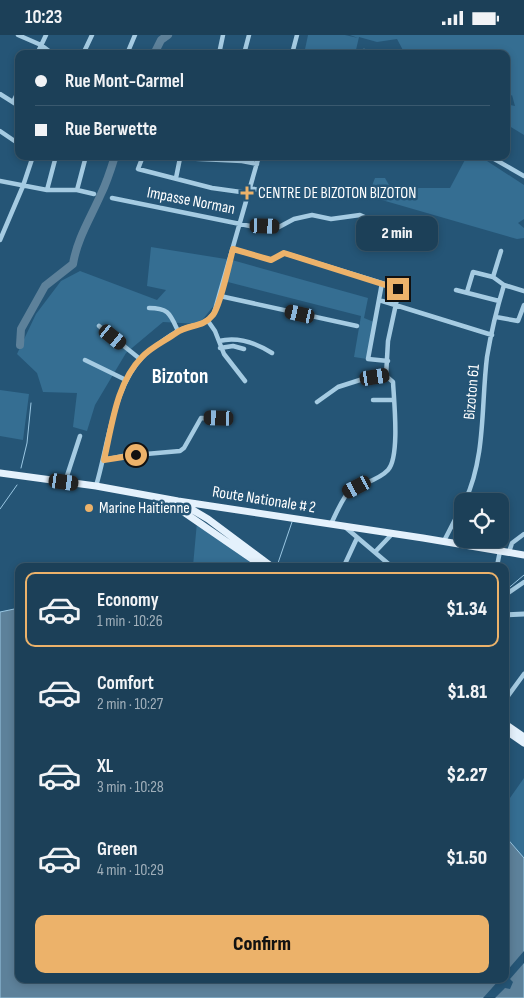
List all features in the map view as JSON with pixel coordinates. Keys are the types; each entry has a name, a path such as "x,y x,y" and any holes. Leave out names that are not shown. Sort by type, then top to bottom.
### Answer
{"main road":[{"name":"Route Nationale # 2","path":"0,473 96,486 164,499 214,505 524,555"},
{"path":"164,499 263,563"},
{"path":"178,501 208,519 264,563"},
{"path":"208,519 209,508 214,505"},
{"path":"509,726 524,737"},
{"path":"509,733 524,743"}],"street":[{"path":"18,35 48,50"},
{"path":"39,50 46,35"},
{"path":"85,50 92,35"},
{"path":"129,50 135,35"},
{"path":"220,50 223,35"},
{"path":"245,50 249,35"},
{"path":"293,50 297,35"},
{"path":"0,94 15,104"},
{"path":"12,102 15,97"},
{"path":"0,131 15,142"},
{"path":"0,240 23,186 32,160"},
{"path":"47,190 55,160"},
{"path":"77,190 85,160"},
{"path":"141,160 138,169 212,188 248,193"},
{"path":"176,178 180,160"},
{"path":"217,160 257,164"},
{"path":"96,486 116,410 131,371 140,359 152,349 178,331 202,325 214,313 258,160"},
{"path":"497,160 524,176"},
{"path":"0,181 47,190 77,190 94,193"},
{"path":"250,188 285,195"},
{"name":"Impasse Norman","path":"112,198 250,226 279,227 294,219 312,215 331,219 360,215 380,224"},
{"path":"0,222 7,223"},
{"path":"233,249 271,260 284,253 398,289 388,341 386,376"},
{"path":"493,277 501,251"},
{"path":"467,293 473,272 493,277 504,285 524,291"},
{"path":"382,283 368,359 388,361"},
{"name":"Bizoton 61","path":"468,493 481,440 488,357 504,285"},
{"path":"456,290 499,301"},
{"path":"220,296 357,326"},
{"path":"379,300 492,335"},
{"path":"496,317 518,321 524,305"},
{"path":"149,308 166,310 178,331"},
{"path":"208,321 219,341 220,348 245,381"},
{"path":"99,326 140,359"},
{"path":"219,341 240,339 272,353"},
{"path":"220,348 233,347 244,349"},
{"path":"84,360 126,380"},
{"path":"317,402 338,387 363,379 386,376 393,382 395,442 390,466 387,471 348,492 332,525"},
{"path":"373,400 394,400"},
{"path":"104,460 123,456 180,451 184,448 201,418 229,419"},
{"path":"64,482 80,436"},
{"path":"444,541 454,521"},
{"path":"344,527 388,563"},
{"path":"375,552 393,533"},
{"path":"509,552 512,543 524,534"},
{"path":"345,563 357,538"},
{"path":"498,563 500,551"},
{"path":"509,592 524,582"},
{"path":"509,615 524,614"},
{"path":"509,694 524,675"}],"shaded area":[{"path":"308,35 345,35 358,38 350,35 524,35 524,135 510,126 510,105 515,106 512,95 510,96 510,50 403,50 397,39 377,42 359,37 356,50 305,50"},
{"path":"465,160 487,161 524,185 524,219 518,223 524,228 524,238 517,239 368,196 375,178 385,178 393,192 405,193 419,188 450,188"},
{"path":"151,247 232,260 368,298 364,318 374,322 367,359 354,357 361,316 224,281 220,298 199,324 163,322 126,353 95,405 87,431 73,427 77,393 43,392 37,373 17,354 36,314 61,281 80,271 157,300 166,290 147,286"},
{"path":"0,390 29,394 23,440 0,436"},
{"path":"197,522 253,563 193,563"},
{"path":"15,609 15,983 509,983 509,841 524,858 524,998 0,998 0,612"},
{"path":"524,778 524,858 509,841 509,799"}],"pier":[{"path":"524,951 524,963 510,979 513,982 510,989 505,988 495,998 483,998 496,983 509,983 509,968"}],"waterway":[{"path":"156,50 161,40 168,35"},
{"path":"20,345 21,329 45,286 73,264 81,237 105,185 114,160"},
{"path":"21,468 27,443 31,403"},
{"path":"0,509 17,485"},
{"path":"278,563 292,522"},
{"path":"509,588 524,575"}],"place":[{"name":"CENTRE DE BIZOTON BIZOTON","path":"247,193"},
{"name":"Marine Haitienne","path":"89,508"}],"district":[{"name":"Bizoton","path":"180,376"}],"route":[{"path":"136,455 104,460 116,410 131,371 142,357 178,331 202,325 208,321 217,307 233,249 271,260 284,253 398,287 398,289"}]}
